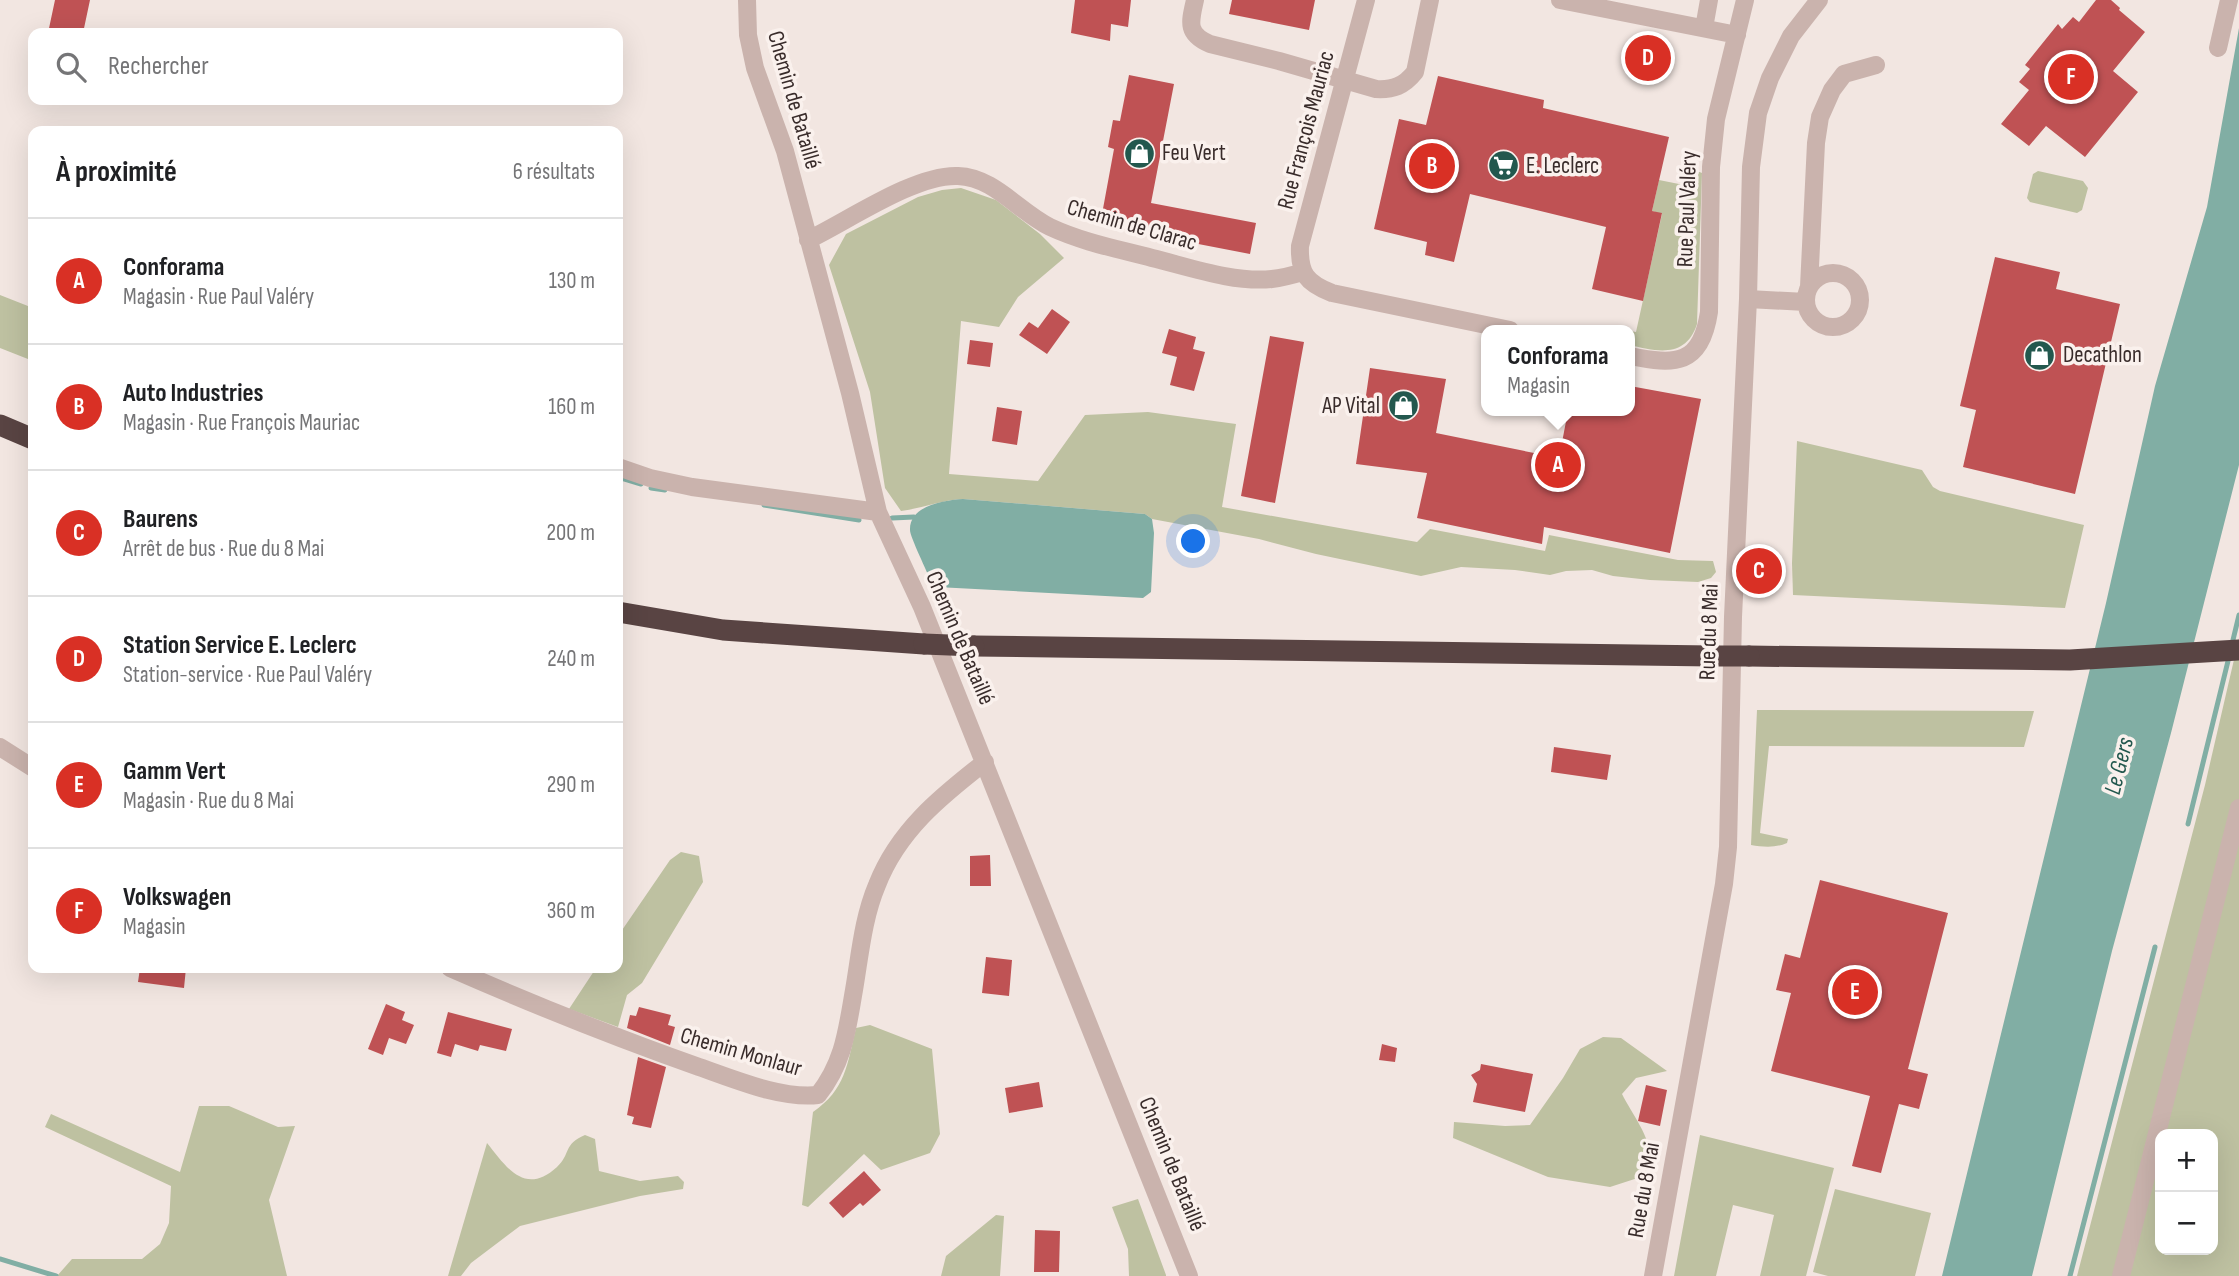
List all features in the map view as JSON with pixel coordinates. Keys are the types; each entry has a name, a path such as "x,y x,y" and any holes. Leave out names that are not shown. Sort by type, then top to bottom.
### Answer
{"highway":[{"path":"0,425 28,437"},
{"path":"623,613 723,631 974,646 2070,660 2239,650"}],"street":[{"name":"Chemin de Bataillé","path":"747,0 748,36 755,68 785,151 850,393 878,512 922,607 1189,1276"},
{"path":"1195,0 1192,30 1199,40 1376,89 1391,90 1409,80 1415,72 1430,0"},
{"name":"Rue François Mauriac","path":"1303,272 1300,246 1366,0"},
{"path":"1560,0 1737,35"},
{"path":"1704,28 1709,0"},
{"name":"Rue Paul Valéry","path":"1635,357 1673,362 1689,355 1699,345 1707,330 1711,167 1716,119 1745,0"},
{"name":"Rue du 8 Mai","path":"1653,1276 1728,847 1733,617 1748,299 1751,167 1758,113 1770,78 1791,36 1819,0"},
{"path":"2218,48 2229,0"},
{"path":"1748,299 1807,295 1816,142 1820,117 1832,90 1844,74 1876,65"},
{"name":"Chemin de Clarac","path":"808,240 934,178 973,177 1048,226 1080,239 1225,276 1271,279 1303,272"},
{"path":"1303,272 1315,286 1332,293 1486,325"},
{"path":"623,469 649,478 691,486 878,512"},
{"path":"0,747 28,765"},
{"name":"Chemin Monlaur","path":"462,973 618,1038 729,1077 800,1097 818,1095 830,1079 846,1038 866,921 876,886 892,852 916,821 943,795 985,762"},
{"path":"2121,1276 2239,808"}],"green space":[{"path":"1692,169 1702,173 1697,324 1686,343 1670,350 1635,346 1635,332 1662,214 1652,211 1659,180 1684,185 1686,173"},
{"path":"2038,171 2083,181 2088,188 2082,210 2077,213 2030,202 2027,198 2033,174"},
{"path":"961,188 996,200 1040,234 1064,258 1018,297 999,327 961,321 949,474 1038,481 1085,415 1148,412 1236,424 1222,507 1417,542 1430,529 1545,551 1549,535 1678,560 1713,561 1716,572 1711,578 1698,582 1613,576 1592,570 1550,575 1461,567 1421,576 1259,539 1152,519 1145,514 963,499 901,511 885,488 870,392 829,265 846,234 918,197"},
{"path":"0,295 28,306 28,359 0,348"},
{"path":"1797,441 1922,470 1933,487 1940,491 2084,525 2065,608 1793,595"},
{"path":"2239,638 2239,1276 2077,1276 2205,785"},
{"path":"1757,710 2034,711 2024,747 1769,746 1760,833 1788,839 1787,843 1769,847 1751,845"},
{"path":"681,852 699,856 703,882 642,983 627,995 618,1027 569,1009 593,973 623,973 623,929 670,860"},
{"path":"870,1025 932,1049 940,1134 930,1153 881,1170 864,1154 808,1207 802,1205 813,1112 839,1085 856,1028"},
{"path":"1603,1037 1621,1038 1667,1071 1636,1078 1622,1094 1648,1144 1650,1165 1647,1175 1610,1187 1548,1177 1453,1138 1454,1122 1530,1125 1580,1049"},
{"path":"199,1106 229,1106 278,1127 295,1126 269,1200 287,1276 57,1276 72,1259 142,1259 160,1244 169,1223 171,1186 45,1127 51,1114 180,1172"},
{"path":"585,1135 595,1139 599,1171 640,1181 678,1176 684,1182 683,1189 640,1196 520,1226 471,1263 461,1276 448,1276 487,1143 518,1175 535,1179 557,1167 573,1142"},
{"path":"1700,1135 1834,1168 1806,1276 1760,1276 1774,1215 1733,1205 1716,1276 1674,1276"},
{"path":"1835,1189 1931,1213 1915,1276 1828,1276 1813,1272"},
{"path":"1138,1199 1166,1276 1129,1276 1128,1249 1112,1207"},
{"path":"996,1215 1004,1216 1000,1276 941,1276 946,1256"}],"water":[{"name":"Le Gers","path":"2239,28 2239,465 2112,951 2032,1276 1942,1276 2106,603 2155,386 2207,207"},
{"path":"963,499 1145,514 1152,519 1154,533 1151,592 1143,598 937,587 931,582 913,540 911,522 915,515 930,505"}],"building":[{"path":"55,0 90,0 84,28 49,28"},
{"path":"1075,0 1131,0 1128,27 1111,24 1110,41 1071,33"},
{"path":"1232,0 1315,0 1309,30 1229,14"},
{"path":"2096,0 2111,0 2145,32 2113,71 2138,92 2085,157 2046,126 2029,146 2001,124 2029,90 2019,82 2030,69 2025,65 2058,24 2062,29 2073,17 2079,22"},
{"path":"1129,75 1174,84 1151,203 1256,223 1250,254 1100,225 1114,149 1108,147 1113,120 1120,121"},
{"path":"1438,76 1544,100 1543,108 1669,137 1652,211 1662,213 1643,301 1592,289 1606,227 1470,194 1454,262 1425,255 1427,242 1374,229 1399,119 1426,125"},
{"name":"Decathlon","path":"1995,257 2060,272 2056,289 2120,304 2075,494 1963,467 1976,410 1960,406"},
{"path":"1052,309 1070,322 1047,354 1019,335 1029,322 1038,328"},
{"path":"1169,329 1196,337 1193,349 1205,352 1194,391 1170,385 1177,357 1162,353"},
{"path":"1270,336 1304,342 1275,503 1241,496"},
{"path":"970,340 993,343 990,367 967,364"},
{"path":"1370,368 1446,379 1436,433 1559,458 1567,416 1635,416 1635,387 1701,399 1670,553 1544,527 1542,544 1417,518 1427,473 1356,464"},
{"path":"997,407 1022,411 1017,445 992,441"},
{"path":"1554,747 1611,755 1607,780 1551,772"},
{"path":"990,855 991,886 970,886 970,856"},
{"path":"1820,880 1948,913 1908,1069 1928,1074 1919,1109 1899,1104 1881,1173 1852,1166 1870,1096 1771,1071 1791,993 1776,990 1785,954 1800,958"},
{"path":"986,957 1012,960 1009,996 982,993"},
{"path":"139,973 186,973 184,988 138,982"},
{"path":"386,1004 405,1012 402,1020 414,1025 406,1044 389,1038 383,1055 368,1049"},
{"path":"639,1007 671,1015 668,1025 675,1027 670,1045 627,1028 630,1015 636,1016"},
{"path":"448,1012 512,1029 506,1051 480,1045 478,1051 455,1044 451,1057 437,1053"},
{"path":"1382,1044 1397,1048 1395,1062 1379,1060"},
{"path":"638,1057 666,1067 651,1128 632,1124 634,1117 627,1115"},
{"path":"1481,1064 1533,1074 1525,1112 1473,1102 1477,1084 1471,1075 1480,1070"},
{"path":"1039,1082 1043,1107 1009,1113 1005,1088"},
{"path":"1646,1085 1667,1090 1660,1126 1638,1121"},
{"path":"864,1171 881,1190 863,1206 860,1203 843,1218 829,1203"},
{"path":"1035,1230 1060,1231 1059,1272 1034,1272"}],"waterway":[{"path":"623,479 641,484"},
{"path":"651,488 665,490"},
{"path":"764,505 859,520"},
{"path":"892,518 914,517"},
{"path":"2232,644 2239,615"},
{"path":"2188,824 2229,657"},
{"path":"2070,1276 2155,947"},
{"path":"0,1259 56,1276"}],"place":[{"name":"Station Service E. Leclerc","path":"1648,58"},
{"name":"Volkswagen","path":"2071,77"},
{"name":"Feu Vert","path":"1139,153"},
{"name":"Auto Industries","path":"1432,166"},
{"name":"E. Leclerc","path":"1503,166"},
{"name":"Decathlon","path":"2040,355"},
{"name":"AP Vital","path":"1403,406"},
{"name":"Conforama","path":"1558,465"},
{"name":"Baurens","path":"1759,571"},
{"name":"Gamm Vert","path":"1855,992"}]}
